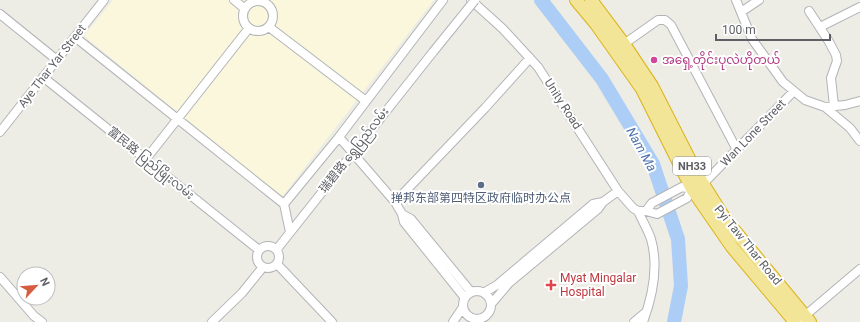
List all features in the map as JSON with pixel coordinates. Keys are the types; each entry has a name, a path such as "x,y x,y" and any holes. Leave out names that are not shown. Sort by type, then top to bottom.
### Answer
{"highway":[{"name":"Pyi Taw Thar Road","path":"576,0 596,24 642,89 691,190 732,247 802,320"},
{"name":"Pyi Taw Thar Road","path":"591,0 624,44 652,86 691,190"}],"street":[{"name":"Aye Thar Yar Street","path":"0,132 104,0"},
{"path":"234,0 246,9"},
{"path":"284,204 339,137 443,0"},
{"name":"Unity Road","path":"471,0 482,9 538,67 618,191 628,203 642,211"},
{"name":"瑞碧路 ရွှေပြည်လမ်း","path":"277,249 432,52 475,0"},
{"name":"Wan Lone Street","path":"736,0 752,39 783,82 805,100 825,107 845,105 860,100"},
{"path":"741,12 758,0"},
{"path":"254,2 270,2 273,17 269,27 262,31 249,28 243,16 250,4 254,2"},
{"path":"820,27 860,7"},
{"path":"809,11 820,27 836,56 837,61 831,78 834,106"},
{"path":"0,14 57,60"},
{"path":"624,44 658,20 665,20 671,25 737,150"},
{"path":"269,27 366,101"},
{"path":"146,159 249,28"},
{"path":"75,37 284,204 290,232"},
{"path":"395,202 485,108 530,58"},
{"name":"富民路 ပြည်ဖြိုးလမ်း","path":"43,77 259,250"},
{"name":"Wan Lone Street","path":"691,190 737,150 794,91"},
{"path":"825,107 850,128 860,141"},
{"path":"339,137 395,202 402,214 404,222 465,298"},
{"path":"642,211 652,203 691,190"},
{"path":"642,211 657,214 691,190"},
{"path":"463,307 470,317 488,319 492,303 509,283 598,209 603,202 618,191"},
{"path":"485,292 497,285 593,204 603,202"},
{"path":"642,211 651,239 655,264 653,288 643,322"},
{"path":"402,214 411,219 471,292"},
{"path":"268,245 277,249 279,258 277,264 270,268 263,267 257,259 259,250 268,245"},
{"path":"277,264 332,322"},
{"path":"212,322 242,293 263,267"},
{"path":"802,320 860,269"},
{"path":"0,277 34,316 42,322"},
{"path":"453,322 463,307 465,298 471,292 476,290 485,292 492,303"},
{"path":"634,322 647,311"},
{"path":"459,322 470,317"}],"shaded area":[{"path":"113,0 434,0 282,197 84,36"}],"waterway":[{"name":"Nam Ma","path":"541,0 602,79 653,164 678,239 681,286 674,322"}],"place":[{"name":"အရှေ့တိုင်းပုလဲဟိုတယ်","path":"654,60"},
{"name":"掸邦东部第四特区政府临时办公点","path":"481,185"},
{"name":"Myat Mingalar Hospital","path":"551,285"}]}
